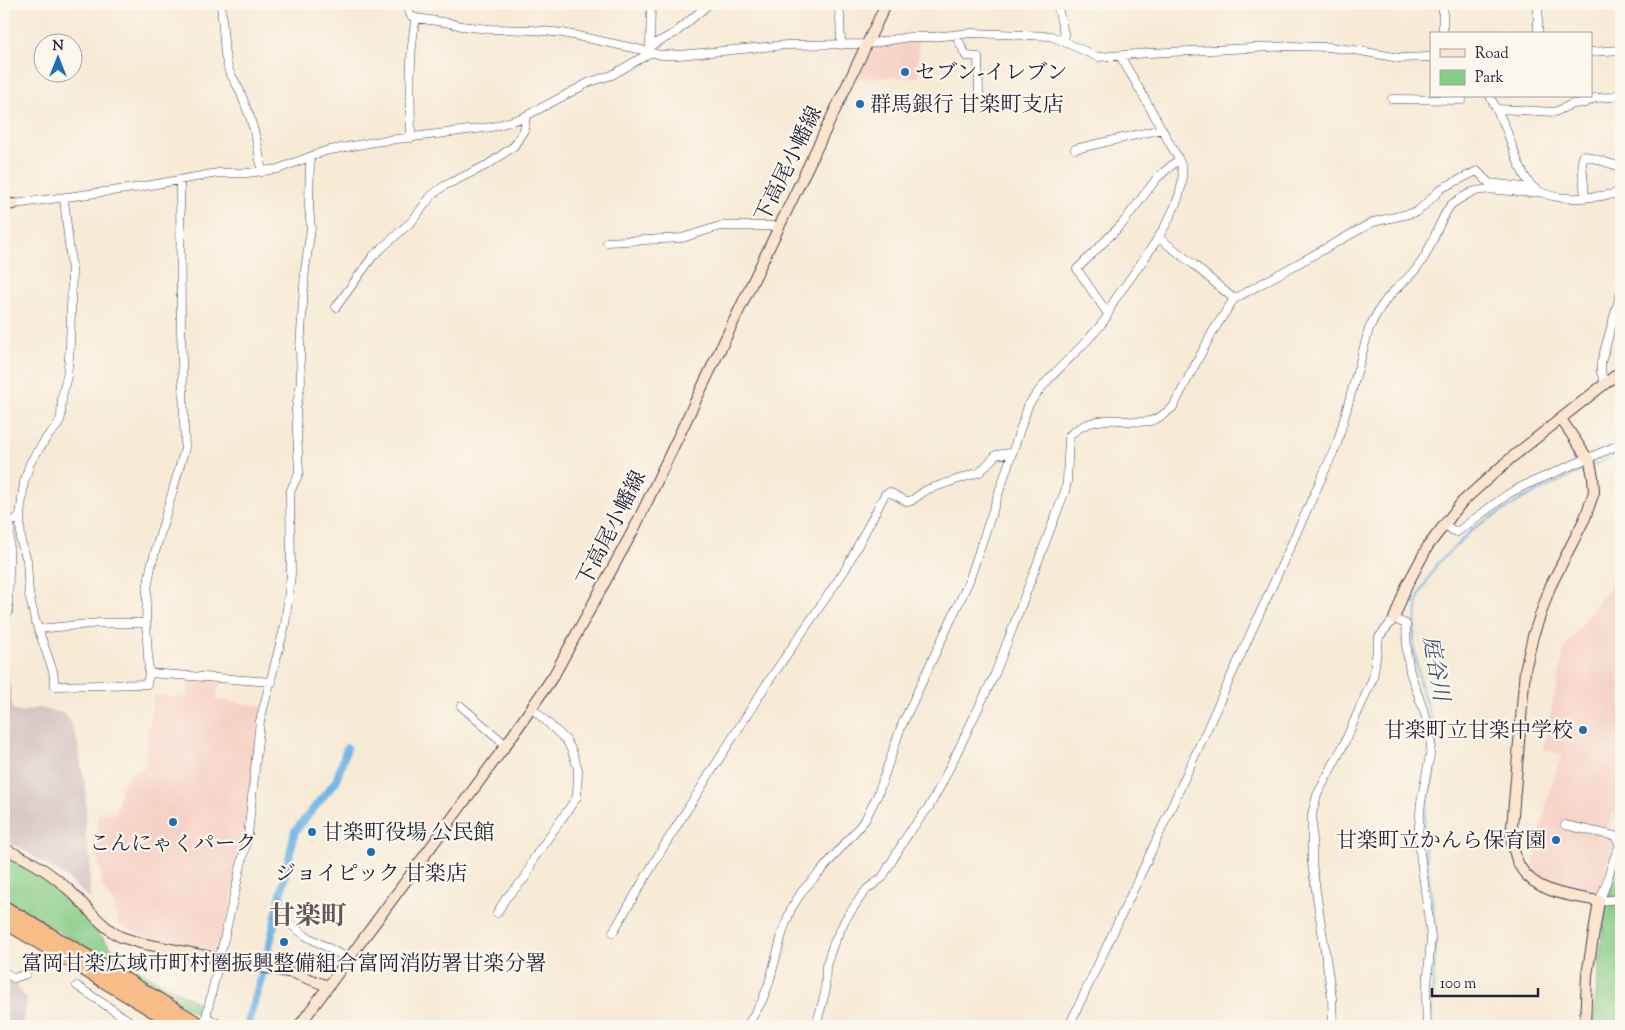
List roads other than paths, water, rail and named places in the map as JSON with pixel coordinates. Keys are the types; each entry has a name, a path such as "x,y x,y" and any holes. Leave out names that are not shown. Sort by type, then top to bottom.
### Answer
{"highway":[{"path":"4,908 204,1023"},
{"path":"4,921 180,1026"}],"street":[{"path":"221,4 228,71 239,89 250,117 257,142 262,172"},
{"path":"406,4 411,16 416,18 490,29 564,33 638,49 650,49 661,56 786,45 867,44 909,37 972,33 1051,36 1098,57 1291,46 1328,47 1399,58 1430,57"},
{"path":"650,49 651,4"},
{"path":"9,205 64,199 218,173 262,172 278,169 325,151 374,142 492,127 526,116 590,82 612,76 675,33 709,4"},
{"path":"838,4 841,45"},
{"name":"下高尾小幡線","path":"299,1026 506,745 532,708 568,650 635,527 886,4"},
{"path":"1057,4 1064,41"},
{"path":"1443,4 1443,32"},
{"path":"1538,4 1538,32"},
{"path":"411,138 410,85 412,38 416,18"},
{"path":"956,35 966,56 978,57 979,94"},
{"path":"1592,52 1621,50"},
{"path":"747,1026 762,1001 769,983 791,909 802,890 865,820 878,794 901,727 969,581 1028,406 1038,390 1054,372 1088,340 1105,320 1113,302 1158,237 1173,211 1181,190 1182,166 1120,56"},
{"path":"1496,109 1555,112 1572,104 1585,103 1595,98 1612,97 1621,93"},
{"path":"1392,99 1462,100 1462,98"},
{"path":"1491,98 1525,178 1530,185 1540,192 1551,196 1595,198 1621,193"},
{"path":"336,307 373,256 412,222 432,195 444,186 489,164 514,146 524,130 526,116"},
{"path":"1075,149 1162,129"},
{"path":"1585,198 1583,155 1621,167"},
{"path":"222,1026 204,1023 248,836 260,721 272,682 285,625 291,574 290,492 299,473 296,409 301,382 300,348 305,270 311,228 309,207 310,157"},
{"path":"1108,314 1077,269 1122,224 1157,178 1178,160"},
{"path":"816,1026 825,994 826,966 833,945 845,920 867,889 882,878 908,834 929,807 995,674 1064,491 1068,436 1083,425 1096,421 1148,421 1163,415 1173,407 1212,331 1234,298 1373,222 1417,212 1442,188 1476,171 1489,182 1523,187 1528,193"},
{"path":"64,199 72,271 70,347 67,376 62,396 62,417 30,463 24,482 20,516 21,542 27,560 29,594 38,629 53,670 55,686 147,684 149,673 146,623 147,590 151,566 185,448 181,331 180,180"},
{"path":"1069,1026 1145,865 1337,444 1373,319 1392,292 1422,262 1443,215 1451,204 1470,192 1488,189 1528,193 1540,192"},
{"path":"607,242 682,238 720,226 780,226"},
{"path":"1158,237 1234,298"},
{"path":"1605,383 1601,372 1601,363 1621,292"},
{"path":"1333,1026 1332,998 1312,864 1312,814 1320,789 1347,739 1373,678 1379,636 1394,619 1406,587 1428,546 1462,502 1493,473 1621,371"},
{"path":"1562,419 1590,464 1594,492 1589,508 1550,587 1533,636 1526,670 1512,839 1520,866 1532,882 1571,896 1598,901 1621,899"},
{"path":"1444,523 1457,532 1523,486 1590,464 1621,444"},
{"path":"612,932 766,685 845,570 885,494 889,492 906,501 911,501 926,490 980,472 996,455 1011,453"},
{"path":"4,613 8,613 7,570 10,527 11,522 20,516"},
{"path":"1394,619 1406,624 1410,672 1428,726 1431,743 1421,802 1418,837 1430,937 1426,994 1427,1026"},
{"path":"38,629 100,623 146,623"},
{"path":"149,673 272,682"},
{"path":"461,706 506,745"},
{"path":"497,913 506,898 525,878 534,858 578,797 578,769 572,751 566,740 532,708"},
{"path":"1565,824 1615,836 1621,844 1613,860 1603,894 1598,901 1587,975 1585,1026"},
{"path":"4,850 16,854 59,881 105,925 121,937 140,943 293,973 328,986"},
{"path":"279,916 306,936 349,959"},
{"path":"4,972 14,978 26,974"},
{"path":"77,986 137,1026"}],"waterway":[{"name":"庭谷川","path":"1594,465 1621,452"},
{"name":"庭谷川","path":"1432,1026 1436,936 1425,847 1425,817 1433,777 1436,731 1421,688 1413,643 1418,599 1437,564 1474,528 1524,498 1587,468"},
{"path":"247,1026 265,965 295,831 336,781 347,748"}],"place":[{"name":"セブン-イレブン","path":"905,72"},
{"name":"群馬銀行 甘楽町支店","path":"860,104"},
{"name":"甘楽町立甘楽中学校","path":"1583,730"},
{"name":"こんにゃくパーク","path":"173,822"},
{"name":"甘楽町役場 公民館","path":"312,832"},
{"name":"甘楽町立かんら保育園","path":"1556,840"},
{"name":"ジョイピック 甘楽店","path":"371,852"},
{"name":"富岡甘楽広域市町村圏振興整備組合富岡消防署甘楽分署","path":"284,942"}],"district":[{"name":"甘楽町","path":"308,915"}]}
